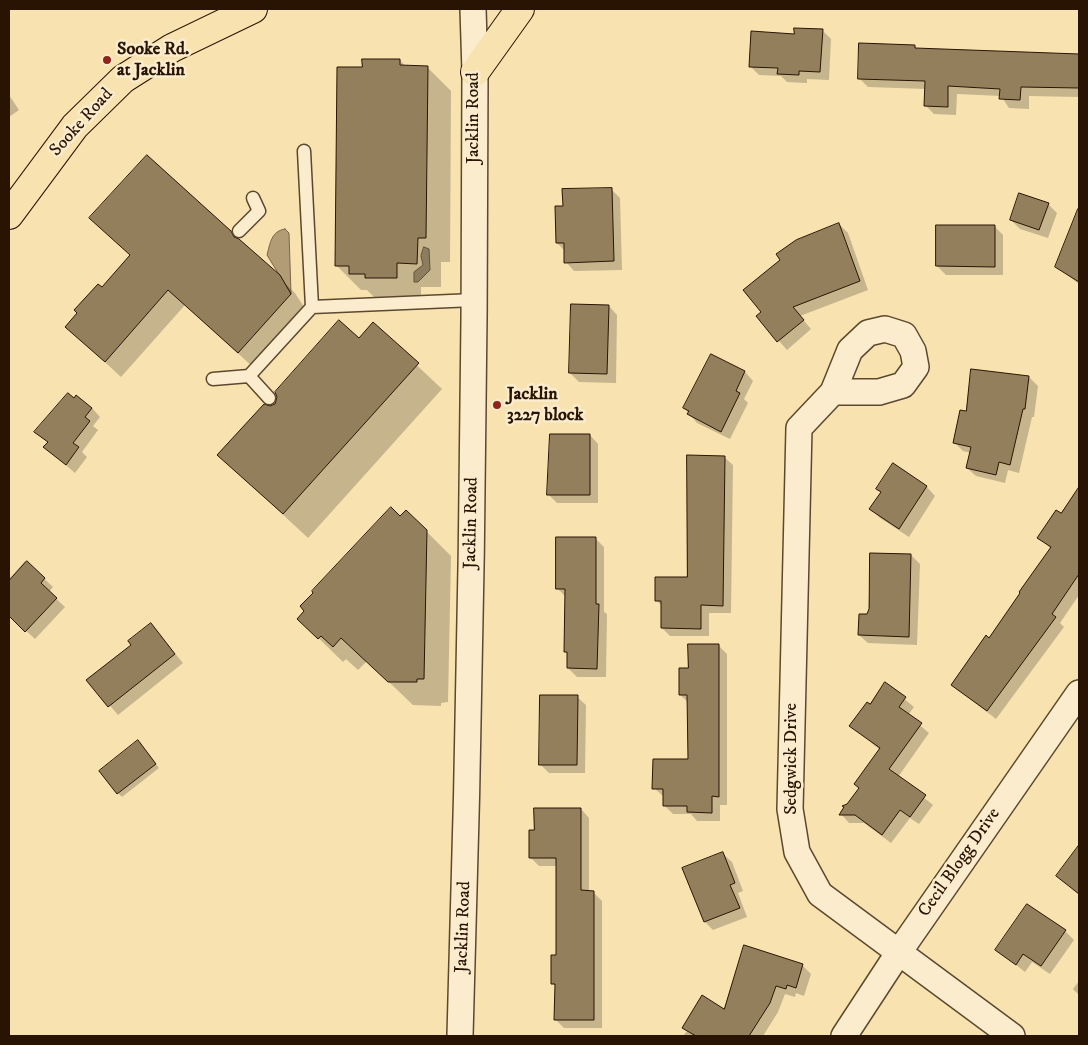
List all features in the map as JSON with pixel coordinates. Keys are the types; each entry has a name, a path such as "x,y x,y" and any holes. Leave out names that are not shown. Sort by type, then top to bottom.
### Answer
{"main road":[{"name":"Sooke Road","path":"9,214 75,126 123,79 172,48 253,9"},
{"path":"474,72 520,9"}],"street":[{"name":"Jacklin Road","path":"460,1036 469,743 474,300 473,9"},
{"name":"Sedgwick Drive","path":"833,392 799,428 790,809 797,852 820,894 1012,1036"},
{"name":"Cecil Blogg Drive","path":"844,1036 899,952 1079,692"}],"lane":[{"path":"304,151 312,307"},
{"path":"239,231 259,211 252,198"},
{"path":"212,380 249,376 312,307 474,300"},
{"path":"249,376 269,398"}],"shaded area":[{"path":"285,229 289,233 291,294 267,255 274,235 280,230"},
{"path":"424,247 429,249 430,270 418,282 414,282 414,272 423,265 421,256"}],"building":[{"path":"794,28 823,29 820,72 799,71 799,75 777,74 778,68 749,67 751,31 794,34"},
{"path":"859,43 915,45 915,48 1079,54 1079,88 1021,87 1020,100 999,99 1000,89 948,86 948,107 924,106 925,81 858,79"},
{"path":"362,59 400,59 400,65 428,66 426,238 418,238 417,264 397,263 397,278 365,278 365,274 349,274 349,266 335,266 337,67 362,67"},
{"path":"147,155 231,231 234,237 239,239 280,275 291,294 238,353 168,290 105,362 65,327 77,313 74,310 98,284 102,287 130,255 89,218"},
{"path":"612,188 614,261 564,263 564,243 556,243 555,206 563,206 562,189"},
{"path":"1019,193 1049,203 1039,230 1010,220"},
{"path":"1079,210 1079,282 1055,267"},
{"path":"839,223 860,281 793,307 804,320 777,342 756,316 761,312 743,290 780,260 776,254 796,240"},
{"path":"936,225 995,225 995,267 936,266"},
{"path":"571,304 609,305 607,374 569,373"},
{"path":"339,320 359,338 373,322 419,363 283,514 217,455 264,404 270,406 275,404 277,397 275,392"},
{"path":"711,354 745,371 736,391 740,393 721,432 687,414 689,411 683,408"},
{"path":"971,369 1029,376 1025,409 1023,409 1010,465 999,462 996,475 966,468 971,447 953,443 960,410 966,411"},
{"path":"68,393 74,398 76,395 92,408 85,417 90,421 73,443 79,447 66,465 43,447 48,442 34,432"},
{"path":"550,434 590,434 590,495 547,495"},
{"path":"687,455 725,456 723,606 701,605 701,629 661,628 661,601 655,601 655,577 687,577"},
{"path":"893,463 927,486 899,529 869,509 881,492 876,489"},
{"path":"1079,487 1079,574 1052,614 1056,617 987,711 951,685 986,635 989,638 1051,547 1037,538 1056,510 1061,513"},
{"path":"391,507 400,516 406,510 427,530 424,679 417,679 417,682 388,682 341,638 333,647 321,636 318,639 297,619 304,611 300,606 313,593 312,591"},
{"path":"556,537 596,537 596,604 599,604 597,669 567,668 567,652 564,652 565,589 556,589"},
{"path":"870,553 911,554 909,637 858,635 859,614 867,614 869,609"},
{"path":"27,561 45,578 41,583 57,598 25,632 9,616 9,581"},
{"path":"151,623 175,654 108,707 86,680 131,645 128,641"},
{"path":"688,644 719,644 719,797 712,796 712,813 687,812 687,806 663,806 663,789 652,789 653,759 688,759 687,695 679,695 679,668 688,668"},
{"path":"885,682 906,697 899,707 922,723 889,769 926,795 910,817 900,810 882,835 855,815 839,815 844,807 842,806 847,804 859,788 854,784 880,748 849,726 867,702 870,704"},
{"path":"540,695 578,695 577,765 539,765"},
{"path":"138,740 156,764 117,794 99,771"},
{"path":"534,808 581,808 581,890 594,891 594,1020 554,1020 555,984 551,984 551,955 556,955 556,858 529,858 529,830 534,830"},
{"path":"1079,845 1079,894 1056,876"},
{"path":"723,852 735,883 730,885 740,908 704,922 682,868"},
{"path":"1027,904 1066,930 1041,966 1023,954 1016,965 995,950"},
{"path":"744,945 803,964 796,988 787,985 786,989 776,986 770,1003 749,1036 696,1036 682,1028 702,995 724,1009"}],"place":[{"name":"Sooke Rd. at Jacklin","path":"107,60"},
{"name":"Jacklin 3227 block","path":"497,405"}]}
